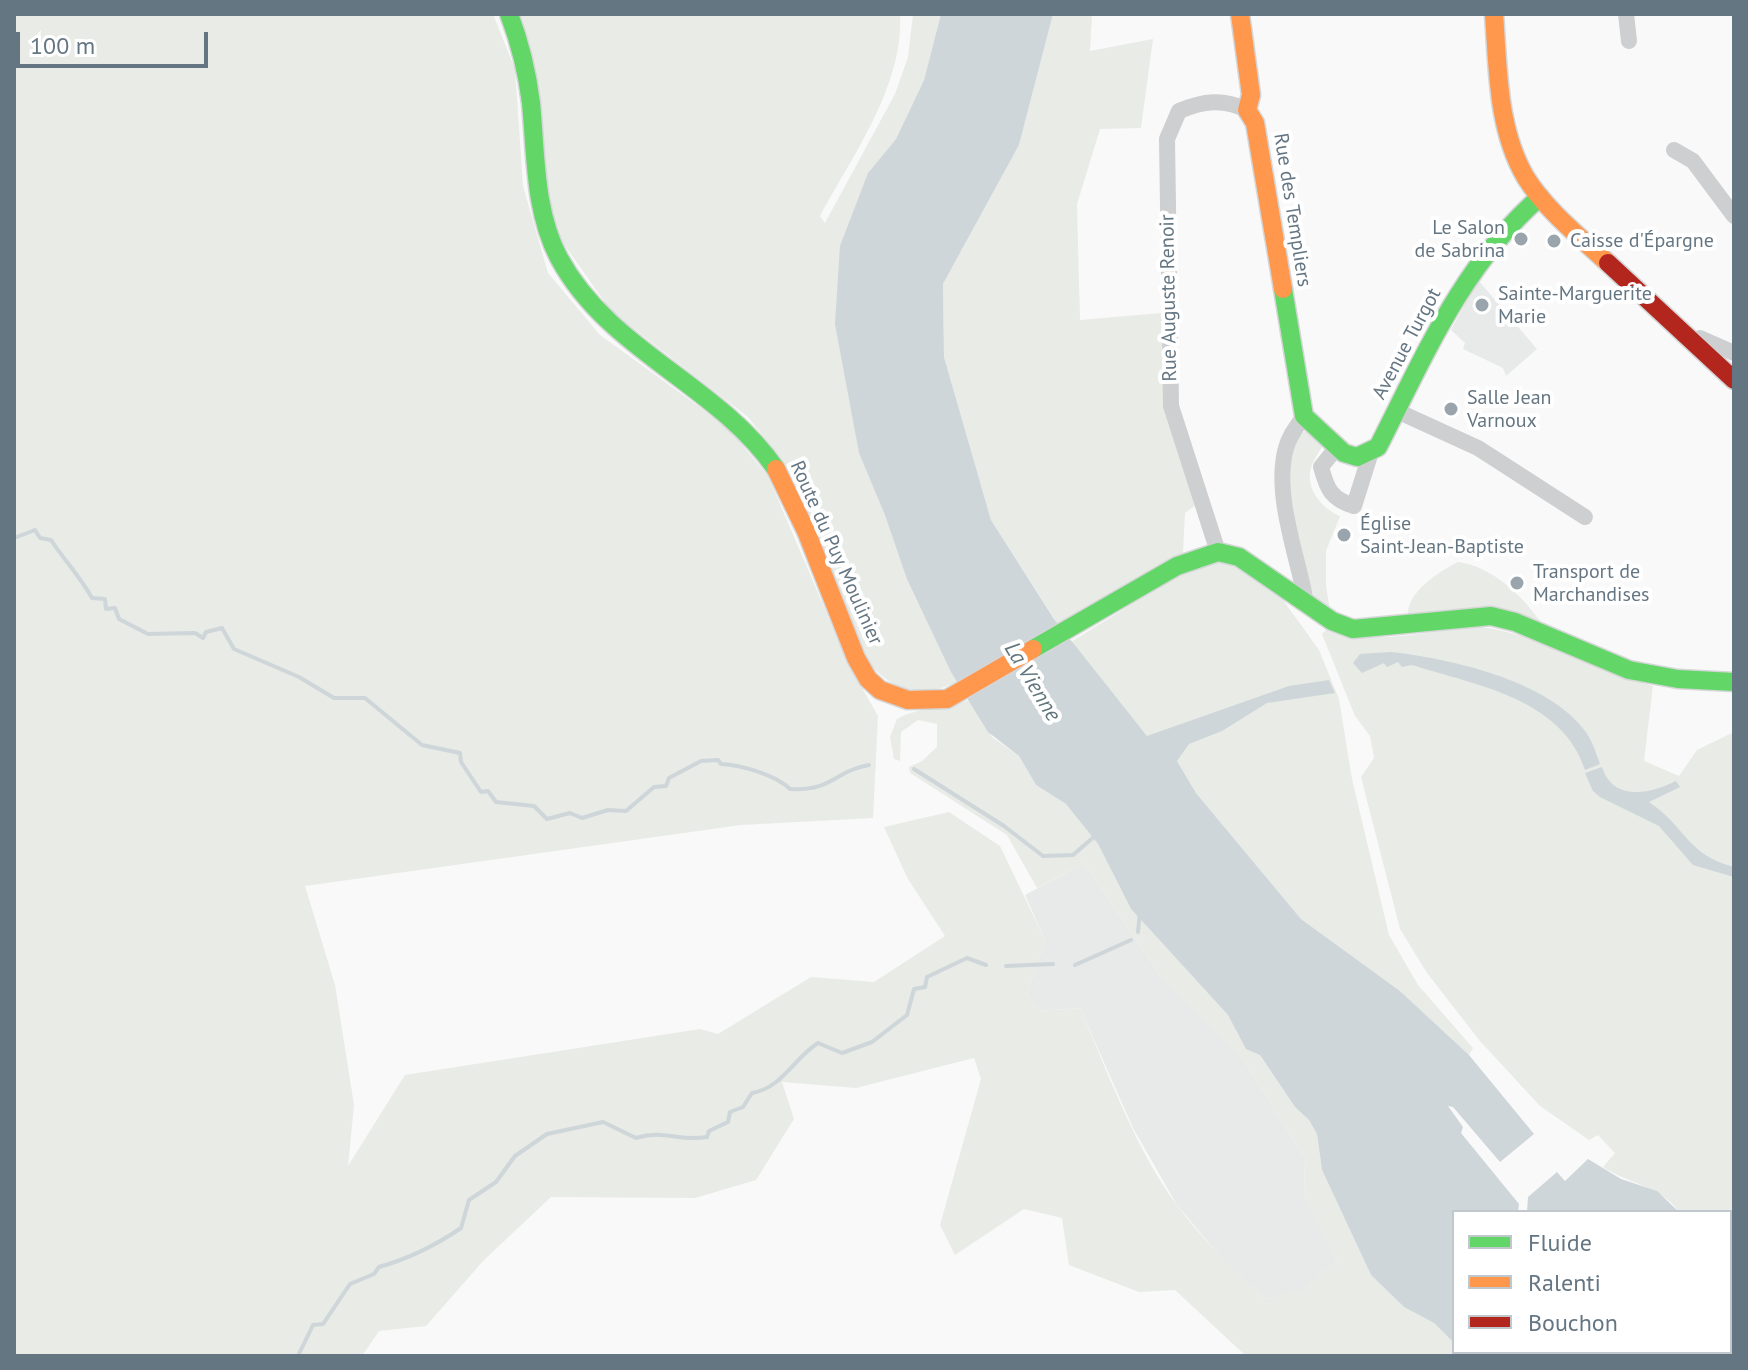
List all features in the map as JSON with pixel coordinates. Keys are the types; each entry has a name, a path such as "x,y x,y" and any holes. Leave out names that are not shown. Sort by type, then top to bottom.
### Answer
{"main road":[{"name":"Route du Puy Moulinier","path":"509,14 527,61 545,222 571,282 611,328 736,419 763,447 780,476 850,640 874,686 895,697 933,703 958,693 1177,566 1218,552"},
{"name":"Rue des Templiers","path":"1240,14 1251,95 1247,110 1255,123 1304,416"},
{"path":"1494,14 1500,101 1507,130 1517,158 1540,197 1734,380"},
{"name":"Avenue Turgot","path":"1371,452 1378,447 1457,297 1481,259 1517,214 1540,197"},
{"path":"1304,416 1344,453 1357,457 1371,452"},
{"path":"1218,552 1239,557 1332,621 1353,629 1491,616 1528,626 1629,670 1678,679 1734,682"}],"street":[{"path":"1626,14 1629,41"},
{"name":"Rue Auguste Renoir","path":"1218,552 1171,406 1167,139 1179,111 1200,103 1224,101 1247,110"},
{"path":"1674,150 1693,161 1734,216"},
{"path":"1693,343 1700,338 1734,353"},
{"path":"1397,411 1478,448 1585,517"},
{"path":"1304,416 1290,437 1283,462 1291,540 1306,602"},
{"path":"1337,447 1321,467 1327,490 1339,501 1354,506 1371,452"}],"shaded area":[{"path":"14,14 493,14 515,69 523,186 548,273 600,335 726,426 768,476 848,663 878,716 873,818 741,825 305,886 335,985 354,1105 348,1166 405,1075 700,1029 718,1034 811,977 874,982 945,936 908,879 884,827 949,812 1000,846 1045,940 1027,994 1038,1011 1080,1008 1136,1136 1179,1208 1209,1244 1264,1299 1304,1288 1337,1261 1304,1195 1305,1158 1242,1057 1160,975 1084,863 1037,888 1007,835 910,773 909,767 922,761 937,747 937,724 918,720 901,732 900,761 894,759 890,737 897,719 971,699 992,737 1019,756 1036,785 1066,804 1098,844 1131,909 1228,1015 1246,1048 1260,1055 1295,1107 1309,1120 1317,1134 1322,1170 1371,1275 1404,1307 1434,1323 1452,1341 1452,1354 1470,1356 1246,1356 1175,1290 1139,1292 1069,1265 1062,1218 1024,1209 955,1255 940,1225 981,1079 974,1058 856,1088 782,1082 794,1119 756,1180 695,1198 551,1197 484,1260 426,1326 379,1331 362,1356 14,1356"},
{"path":"517,14 900,14 899,41 885,93 861,144 820,216 825,223 895,94 908,57 913,14 941,14 924,80 896,139 868,173 850,395 859,453 958,681 942,688 915,691 890,682 869,663 859,650 788,467 748,417 611,311 556,233"},
{"path":"1053,14 1092,14 1090,51 1153,39 1141,128 1100,129 1077,204 1080,320 1161,313 1165,414 1197,504 1185,513 1183,553 1059,626 991,520 944,357 943,284 1019,145"},
{"name":"Sainte-Marguerite Marie","path":"1478,280 1537,349 1506,376 1503,368 1463,349 1465,343 1451,330"},
{"path":"1308,431 1324,443 1311,468 1311,486 1323,504 1340,516 1326,551 1330,611 1315,599 1299,553 1287,466 1297,434"},
{"path":"1220,560 1244,569 1278,593 1319,650 1339,699 1352,779 1389,935 1418,985 1473,1048 1469,1055 1400,991 1301,919 1196,793 1177,761 1147,736 1071,642 1190,568"},
{"path":"1458,562 1496,577 1528,605 1544,627 1408,616 1412,599 1418,591"},
{"path":"1473,626 1519,635 1653,686 1644,761 1679,776 1697,750 1734,732 1734,1356 1712,1354 1732,1354 1732,1210 1677,1210 1654,1191 1603,1167 1615,1153 1598,1135 1589,1140 1540,1106 1480,1041 1427,973 1400,929 1361,777 1374,758 1370,736 1355,716 1322,634 1326,630 1362,637 1418,634"},
{"path":"1084,863 1160,975 1242,1057 1305,1158 1304,1195 1337,1261 1304,1289 1264,1299 1224,1261 1177,1205 1133,1128 1080,1008 1038,1011 1027,994 1045,940 1025,895"}],"water":[{"name":"La Vienne","path":"941,14 1053,14 1019,145 943,284 944,357 991,520 1054,619 1147,736 1289,686 1329,680 1335,693 1267,703 1222,731 1189,744 1177,761 1196,793 1301,919 1400,991 1469,1055 1534,1134 1500,1162 1453,1107 1448,1106 1463,1127 1461,1133 1519,1204 1518,1210 1452,1210 1452,1341 1434,1323 1404,1307 1371,1275 1322,1170 1317,1134 1309,1120 1295,1107 1260,1055 1246,1049 1228,1015 1131,909 1098,844 1066,804 1036,785 1019,756 988,732 951,672 907,579 859,453 835,324 840,246 868,173 896,139 924,80"},
{"path":"1390,652 1467,666 1522,685 1547,698 1568,713 1585,731 1600,764 1585,770 1574,746 1557,726 1537,710 1514,698 1412,665 1402,667 1398,662 1387,667 1384,663 1362,673 1353,663 1360,654"},
{"path":"1602,767 1615,786 1633,792 1644,792 1676,781 1680,787 1649,802 1696,848 1718,862 1734,867 1734,877 1693,865 1659,826 1600,797 1593,791 1585,773"},
{"path":"1588,1159 1621,1179 1657,1191 1677,1210 1527,1210 1528,1197 1557,1172 1565,1181"},
{"path":"1468,1354 1713,1356 1470,1356"}],"waterway":[{"path":"14,538 35,530 40,538 51,540 92,598 105,599 106,609 115,608 119,619 148,634 195,633 203,638 206,632 222,628 234,649 299,677 334,698 365,698 422,745 460,753 461,762 481,792 488,791 496,802 534,806 547,819 570,813 582,818 608,810 626,811 654,787 666,786 669,778 701,761 718,760 721,764 758,772 790,789 816,787 869,765"},
{"path":"914,769 1004,826 1043,856 1073,855 1096,835"},
{"path":"1138,932 1140,911"},
{"path":"1075,965 1131,940"},
{"path":"298,1356 313,1325 323,1324 350,1284 374,1274 379,1267 422,1251 461,1228 469,1200 496,1182 515,1156 547,1134 603,1122 636,1138 655,1135 707,1137 709,1131 728,1122 730,1112 743,1107 752,1093 780,1079 818,1043 842,1053 872,1042 907,1015 914,989 925,987 927,977 967,958 986,965"},
{"path":"1006,966 1053,964"}],"traffic: fast":[{"path":"509,14 523,57 531,103 540,202 559,258 580,290 606,318 724,413 752,439 776,469"},
{"path":"1283,289 1304,416 1344,453 1357,457 1378,447 1429,346 1467,282 1488,252 1540,197"},
{"path":"1033,649 1177,566 1218,552 1239,557 1332,621 1353,629 1491,616 1515,622 1629,670 1678,679 1734,682"}],"traffic: slow":[{"path":"1240,14 1251,95 1247,110 1255,123 1283,289"},
{"path":"1494,14 1504,119 1516,159 1543,201 1608,263"},
{"path":"776,469 806,531 856,658 868,679 880,690 908,700 947,699 1033,649"}],"traffic: jam":[{"path":"1608,263 1734,380"}],"place":[{"name":"Le Salon de Sabrina","path":"1521,239"},
{"name":"Caisse d'Épargne","path":"1554,241"},
{"name":"Sainte-Marguerite Marie","path":"1482,305"},
{"name":"Salle Jean Varnoux","path":"1451,409"},
{"name":"Église Saint-Jean-Baptiste","path":"1344,535"},
{"name":"Transport de Marchandises","path":"1517,583"}]}
